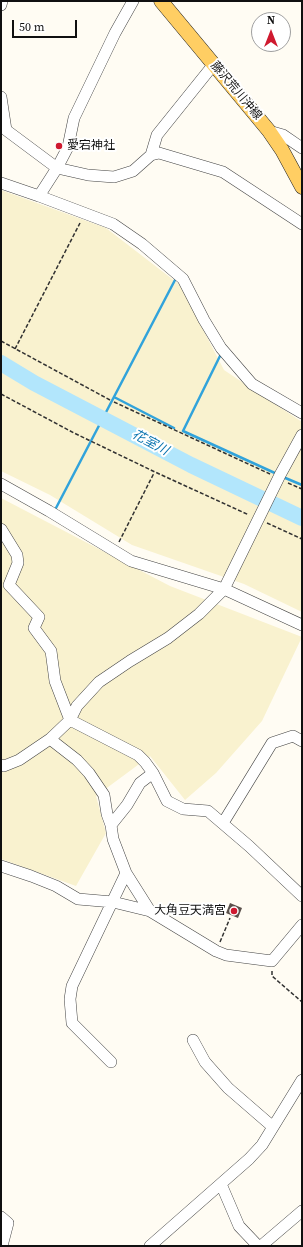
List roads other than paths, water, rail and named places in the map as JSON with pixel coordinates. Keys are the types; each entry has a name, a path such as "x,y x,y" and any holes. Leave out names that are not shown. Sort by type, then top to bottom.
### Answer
{"main road":[{"name":"藤沢荒川沖線","path":"161,1 269,130 282,150 302,187"}],"street":[{"path":"1,5 2,1"},
{"path":"39,196 58,168 68,147 74,118 115,33 133,1"},
{"path":"151,155 157,135 214,64"},
{"path":"1,97 4,131 58,168 88,175 114,177 133,171 151,155 159,153 223,172 302,224"},
{"path":"269,130 284,135 302,148"},
{"path":"1,183 113,224 142,244 183,279 204,320 221,348 252,384 302,412"},
{"path":"1,765 4,766 19,760 50,739 70,720 77,706 100,682 130,661 168,638 199,614 224,589 280,475 302,435"},
{"path":"1,484 49,511 131,562 224,589 302,625"},
{"path":"1,529 17,555 18,562 9,585 39,617 34,628 51,651 55,681 70,720 138,755 153,774 167,801 183,808 208,811 249,846 302,896"},
{"path":"223,823 272,742 294,736 302,741"},
{"path":"50,739 77,760 89,773 104,795 113,839 126,873 150,911"},
{"path":"111,825 127,805 140,783 153,774"},
{"path":"1,866 56,886 78,899 113,902 150,911 216,952 226,955 272,961 302,925"},
{"path":"111,1062 72,1022 70,999 72,986 126,873"},
{"path":"193,1040 205,1062 228,1088 273,1127"},
{"path":"150,1246 249,1159 262,1145 302,1080"},
{"path":"221,1184 239,1226 260,1246 302,1211"},
{"path":"1,1217 8,1224 2,1246"}],"waterway":[{"path":"56,508 175,280"},
{"path":"220,356 183,431 277,474"},
{"name":"花室川","path":"1,363 34,383 191,465 302,518"},
{"path":"114,397 174,428"},
{"path":"283,477 302,485"}],"place":[{"name":"愛宕神社","path":"59,146"},
{"name":"大角豆天満宮","path":"234,911"}]}
